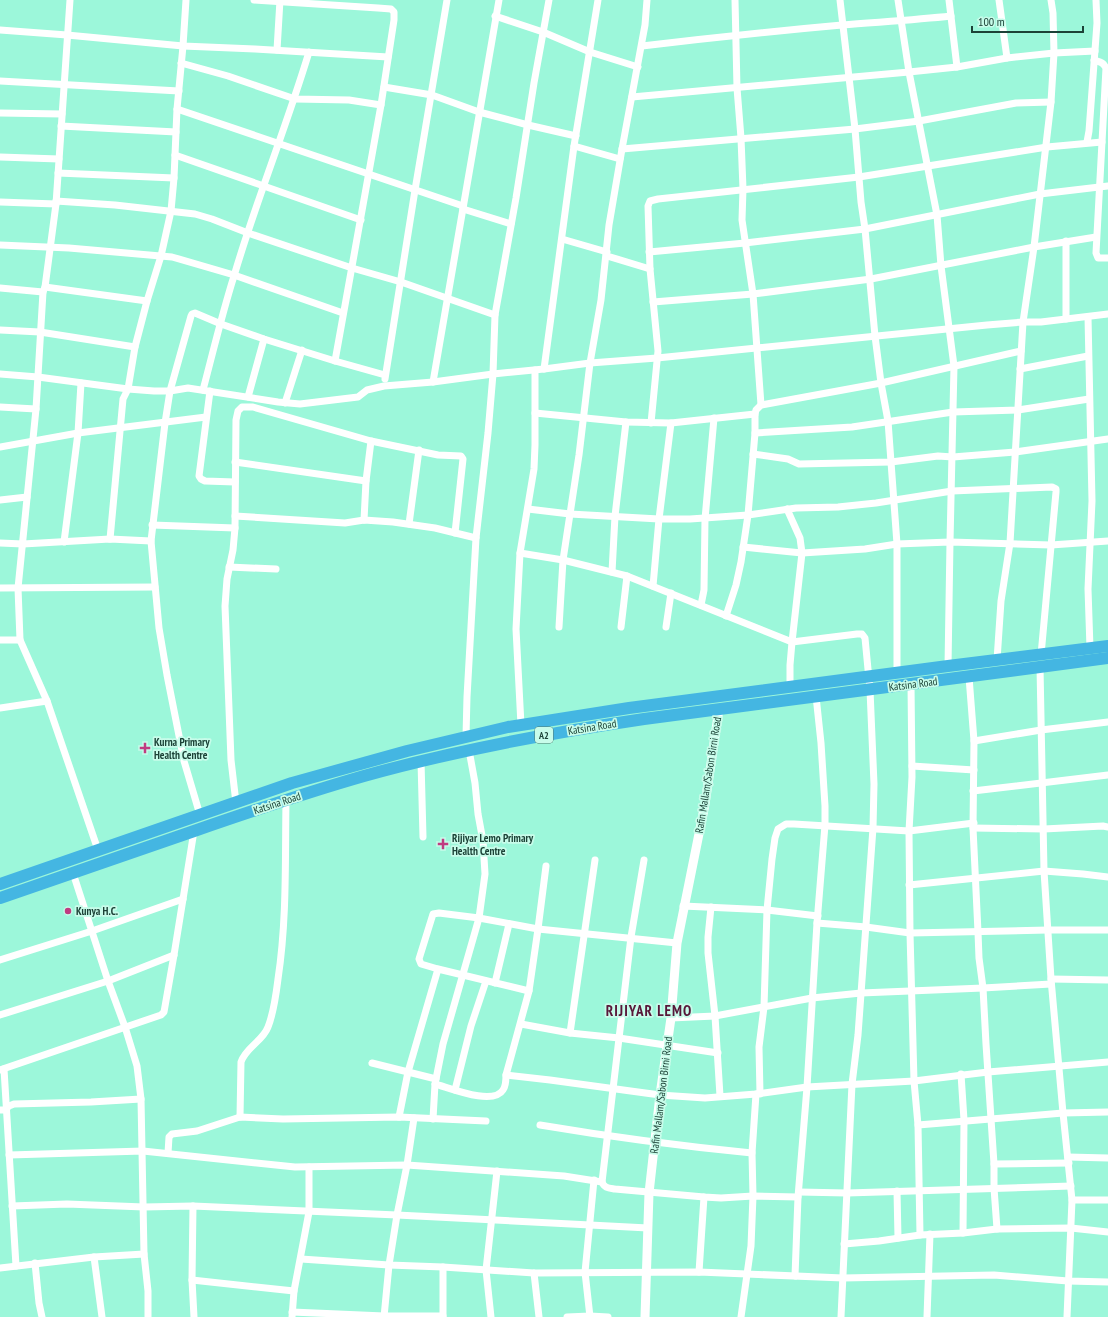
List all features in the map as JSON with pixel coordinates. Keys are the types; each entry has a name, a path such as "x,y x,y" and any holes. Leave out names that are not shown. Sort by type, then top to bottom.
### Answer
{"highway":[{"name":"Katsina Road","path":"0,884 292,784 357,764 466,736 521,725 590,714 870,676 1108,646"},
{"name":"Katsina Road","path":"0,898 286,800 363,776 510,741 570,730 719,709 1108,658"}],"street":[{"path":"70,0 56,202 44,290 36,409 18,588 20,640 47,701 98,850"},
{"path":"110,539 123,399 128,389 135,347 162,256 171,211 177,109 186,0"},
{"path":"254,0 378,4 391,9 394,12 381,105 335,361"},
{"path":"384,386 447,0"},
{"path":"433,382 495,16 499,0"},
{"path":"466,736 476,538 488,433 493,374 495,315 516,198 548,0"},
{"path":"544,369 574,146 598,0"},
{"path":"559,627 563,560 590,363 601,300 609,225 642,46 648,0"},
{"path":"735,0 736,88 741,138 743,189 742,220 753,294 761,404"},
{"path":"840,0 855,129 861,207 865,229 875,336 888,421 896,544 897,673"},
{"path":"898,0 909,72 937,215 941,266 954,366 948,666"},
{"path":"949,0 957,67"},
{"path":"999,0 1007,58"},
{"path":"997,660 1001,601 1010,543 1023,322 1047,147 1051,102 1054,53 1053,13 1051,0"},
{"path":"1087,142 1096,51 1096,0"},
{"path":"277,50 280,1"},
{"path":"495,16 543,32 590,52 638,67"},
{"path":"642,46 736,35 842,25 902,22 951,16"},
{"path":"0,30 183,46 388,57"},
{"path":"632,97 849,78 957,67 1007,58 1054,53 1096,51"},
{"path":"235,482 205,481 199,476 206,417 206,391 221,324 234,276 263,186 295,99 309,52"},
{"path":"1094,60 1101,62 1106,68 1102,142 1104,186 1096,237 1097,256 1101,259 1108,258"},
{"path":"181,62 295,99 349,100 381,105"},
{"path":"0,81 179,91"},
{"path":"384,87 432,95 479,112 576,136"},
{"path":"622,149 855,129 919,121 1016,103 1051,102"},
{"path":"177,109 369,173 511,224"},
{"path":"0,113 62,114"},
{"path":"61,126 176,132"},
{"path":"650,423 658,351 649,252 648,206 650,201 743,189 859,177 1047,147 1087,142 1102,142"},
{"path":"574,146 620,159"},
{"path":"175,155 361,220"},
{"path":"0,157 59,159"},
{"path":"58,173 174,178"},
{"path":"649,252 745,243 865,229 1040,194 1104,186"},
{"path":"0,202 56,202 195,214 495,315"},
{"path":"653,302 753,294 870,279 941,266 1034,246 1096,237"},
{"path":"562,239 650,269"},
{"path":"1066,241 1066,319"},
{"path":"0,245 51,247 162,256 181,259 343,313"},
{"path":"0,288 44,290 148,301"},
{"path":"200,815 184,761 167,675 159,628 151,541 170,391 192,314 195,313 221,324 335,361 385,375"},
{"path":"0,374 38,377 128,389 170,391 188,388 300,404 358,397 367,390 384,386 433,382 590,363 757,349 875,336 1023,322 1041,322 1108,314"},
{"path":"1088,316 1092,501 1088,589 1090,648"},
{"path":"0,330 40,332 135,347"},
{"path":"248,397 264,338"},
{"path":"285,403 302,350"},
{"path":"726,616 736,586 743,547 748,515 754,454 755,414 756,410 761,404 881,383 1021,351"},
{"path":"1020,369 1088,356"},
{"path":"521,725 516,635 520,553 534,469 535,370"},
{"path":"64,542 78,433 81,383"},
{"path":"755,433 844,428 953,412 1018,410 1089,399"},
{"path":"0,407 36,409"},
{"path":"236,803 231,760 225,606 236,516 236,420 238,411 242,408 260,409 372,441 438,454 461,456 463,458 455,533"},
{"path":"535,413 650,423 671,423 755,414"},
{"path":"0,447 78,433 120,429 206,417"},
{"path":"701,605 704,590 705,519 714,418"},
{"path":"612,572 615,516 626,422"},
{"path":"653,586 659,519 671,423"},
{"path":"754,454 788,459 799,464 891,462 938,456 953,457 1015,452 1108,439"},
{"path":"364,520 366,481 372,441"},
{"path":"409,524 419,450"},
{"path":"236,462 366,481"},
{"path":"528,509 570,514 659,519 705,519 748,515 787,509 860,505 952,491 1052,487 1056,489 1041,655"},
{"path":"0,500 27,497"},
{"path":"787,509 800,538 802,552 792,642 790,687"},
{"path":"236,516 345,523 364,520 393,522 476,538"},
{"path":"152,526 235,528"},
{"path":"0,543 23,544 110,539 151,541"},
{"path":"743,547 802,552 865,549 896,544 950,542 1051,545 1108,541"},
{"path":"520,553 563,560 627,576 792,642 857,634 862,634 865,638 870,676 874,784 873,828 861,994 852,1084 841,1317"},
{"path":"229,567 276,569"},
{"path":"621,627 627,576"},
{"path":"0,588 155,587"},
{"path":"666,626 671,593"},
{"path":"0,640 20,640"},
{"path":"1040,667 1044,871 1051,981 1072,1200 1067,1317"},
{"path":"969,677 974,741 973,791 978,932 983,988 997,1229"},
{"path":"911,684 912,766 909,831 910,933 914,1081 918,1125 920,1235"},
{"path":"795,1276 798,1195 825,825 822,751 816,696"},
{"path":"0,708 47,701"},
{"name":"Rafin Mallam/Sabon Birni Road","path":"645,1317 649,1193 660,1095 671,1018 676,943 705,804 719,709"},
{"path":"974,741 1041,730 1108,722"},
{"path":"433,1119 436,1082 443,1044 479,918 484,874 476,783 470,750"},
{"path":"421,761 423,837"},
{"path":"912,766 974,770"},
{"path":"973,791 1108,775"},
{"path":"240,1117 241,1062 243,1056 263,1036 268,1027 275,1001 280,970 284,920 286,800"},
{"path":"741,1317 751,1246 753,1196 752,1153 758,1094 759,1047 764,1006 767,910 772,859 778,829 786,824 825,825 909,831 974,826 1044,829 1108,827"},
{"path":"16,1266 9,1155 3,1110 2,1070 161,1015 164,1012 194,831"},
{"path":"570,1033 595,860"},
{"path":"644,860 631,938 618,1038 614,1089 602,1182 604,1186 607,1188 649,1193 704,1197 1071,1186"},
{"path":"372,1063 408,1072 456,1090 488,1098 498,1096 506,1083 506,1075 529,991 546,866"},
{"path":"910,884 1044,871 1108,877"},
{"path":"73,873 137,1066 141,1099 144,1254 148,1291 148,1317"},
{"path":"0,960 92,931 183,899"},
{"path":"683,906 767,910 818,920 910,933 1108,930"},
{"path":"711,907 708,953 715,1016 720,1096"},
{"path":"529,991 438,970 421,964 419,959 433,914 439,913 479,918 538,929 676,943"},
{"path":"495,983 509,924"},
{"path":"0,1015 108,981 174,954"},
{"path":"399,1117 408,1072 438,970"},
{"path":"671,1018 715,1016 812,998 983,988 1051,981 1108,980"},
{"path":"456,1090 471,1026 486,981"},
{"path":"521,1024 570,1033 618,1038 718,1053"},
{"path":"506,1075 660,1095 704,1098 758,1094 807,1087 914,1081 961,1074 1108,1062"},
{"path":"961,1074 964,1120 963,1232"},
{"path":"3,1110 14,1104 141,1099"},
{"path":"918,1125 1063,1113 1108,1112"},
{"path":"168,1153 168,1137 172,1134 197,1131 240,1117 283,1119 399,1117 486,1121"},
{"path":"384,1316 389,1265 414,1118"},
{"path":"540,1125 607,1137 752,1153"},
{"path":"9,1155 143,1150 295,1167 407,1165 452,1167 497,1172 564,1176 602,1182"},
{"path":"994,1164 1108,1158"},
{"path":"309,1167 309,1212 294,1291 292,1314 443,1316 443,1267"},
{"path":"491,1317 486,1270 497,1172"},
{"path":"590,1316 585,1272 594,1180"},
{"path":"897,1191 898,1238"},
{"path":"699,1272 704,1197"},
{"path":"1072,1200 1108,1200"},
{"path":"12,1206 67,1204 144,1207 193,1206 648,1228"},
{"path":"193,1206 192,1280 194,1317"},
{"path":"844,1244 930,1234 997,1229 1071,1228 1108,1232"},
{"path":"927,1317 930,1234"},
{"path":"0,1268 94,1257 144,1254"},
{"path":"94,1257 102,1317"},
{"path":"300,1259 534,1273 699,1272 844,1278 994,1275 1068,1281 1108,1282"},
{"path":"35,1263 42,1317"},
{"path":"534,1273 539,1317"},
{"path":"192,1280 294,1291"},
{"path":"567,1317 608,1317"}],"place":[{"name":"Kurna Primary Health Centre","path":"145,748"},
{"name":"Rijiyar Lemo Primary Health Centre","path":"443,844"},
{"name":"Kunya H.C.","path":"68,911"}],"district":[{"name":"RIJIYAR LEMO","path":"649,1010"}]}
